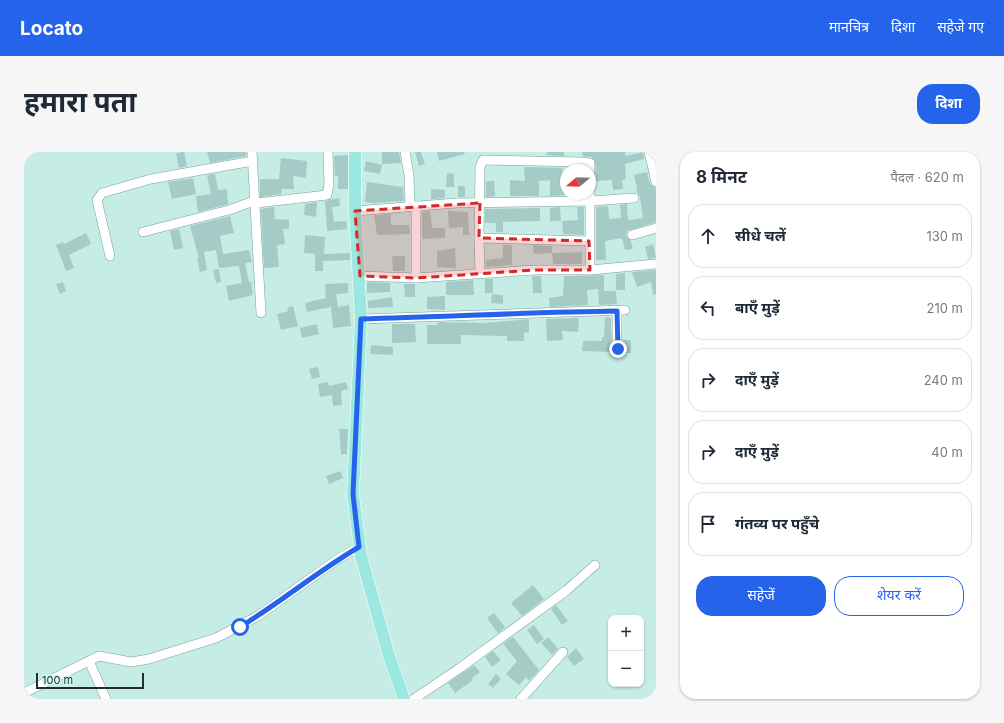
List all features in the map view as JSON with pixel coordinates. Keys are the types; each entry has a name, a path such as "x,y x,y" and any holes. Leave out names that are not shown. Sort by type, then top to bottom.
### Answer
{"main road":[{"path":"355,152 355,211 360,276 361,319 353,494 359,547 389,656 404,699"}],"street":[{"path":"143,232 229,210 254,201 257,203 327,195 329,184 328,152"},
{"path":"405,152 413,206 416,278"},
{"path":"579,152 581,162"},
{"path":"649,152 656,182"},
{"path":"110,256 98,210 97,200 102,193 151,179 253,156 254,201 261,313"},
{"path":"480,273 480,167 483,160 590,163 590,270"},
{"path":"355,211 413,206 591,201 634,198"},
{"path":"632,235 656,228"},
{"path":"479,238 589,240"},
{"path":"360,276 416,278 535,270 590,270 656,264"},
{"path":"361,319 486,316 549,312 621,311 618,349"},
{"path":"24,693 99,656 131,662 149,659 216,638 258,616 338,559 359,547"},
{"path":"414,699 460,668 567,590 595,565"},
{"path":"521,699 563,652"},
{"path":"89,661 106,699"}],"highlighted area":[{"path":"480,203 479,238 589,241 590,270 535,270 416,278 360,276 355,211"}],"building":[{"path":"184,152 187,166 179,168 176,153"},
{"path":"207,152 246,152 246,156 210,163"},
{"path":"382,152 399,152 401,163 382,164"},
{"path":"415,152 421,152 425,164 419,166"},
{"path":"437,152 464,152 465,154 439,161"},
{"path":"547,152 564,152 564,156 547,155"},
{"path":"582,152 625,152 626,156 643,152 644,159 625,164 626,179 622,180 623,189 613,190 612,180 596,181 595,161 591,157 583,156"},
{"path":"348,155 348,189 338,189 338,176 335,176 334,156"},
{"path":"281,158 307,161 306,178 293,176 294,189 282,189 281,194 260,197 260,179 279,179"},
{"path":"366,161 382,165 380,174 364,171"},
{"path":"524,167 560,168 560,195 550,196 550,180 539,181 539,196 510,196 510,180 525,181"},
{"path":"647,172 650,184 656,188 656,222 627,231 626,236 631,241 633,249 625,250 622,238 605,241 606,260 596,260 596,207 608,206 609,219 621,218 620,205 627,204 628,220 643,218 640,197 636,190 637,188 634,175"},
{"path":"447,173 454,174 454,187 446,187"},
{"path":"215,174 218,190 227,189 228,204 198,212 196,196 211,194 207,175"},
{"path":"193,178 196,194 172,199 168,182"},
{"path":"486,181 494,181 495,196 486,197"},
{"path":"367,182 403,187 404,201 374,203 365,202"},
{"path":"458,186 465,186 465,197 458,197"},
{"path":"431,189 445,190 445,198 431,199"},
{"path":"339,198 340,206 332,207 334,222 346,221 347,229 327,231 325,201"},
{"path":"317,202 316,217 304,215 305,204"},
{"path":"274,207 275,219 289,220 289,229 283,229 285,244 277,245 279,267 264,268 261,209"},
{"path":"560,207 561,221 550,221 550,208"},
{"path":"577,207 584,207 584,235 563,234 562,221 578,220"},
{"path":"540,208 540,221 503,222 503,232 496,232 496,223 485,223 485,209"},
{"path":"430,211 432,228 445,228 445,238 422,239 422,212"},
{"path":"448,211 468,212 469,235 463,235 463,227 449,228"},
{"path":"391,214 391,225 409,225 410,234 377,235 374,215"},
{"path":"230,216 234,233 220,236 223,254 249,250 252,262 245,263 249,282 251,282 253,295 229,301 226,286 242,283 239,266 219,268 216,250 204,252 207,270 200,272 197,258 199,258 190,226"},
{"path":"179,229 183,248 174,250 170,231"},
{"path":"86,233 91,244 69,255 74,268 66,271 56,245 63,242 64,244"},
{"path":"305,235 325,237 324,254 350,253 350,260 323,261 323,271 315,271 315,254 304,253"},
{"path":"653,244 656,258 648,259 645,247"},
{"path":"503,245 512,245 512,265 486,267 486,260 503,258"},
{"path":"533,245 552,246 552,253 534,254"},
{"path":"455,248 456,268 437,267 437,251"},
{"path":"582,252 582,264 553,264 552,253"},
{"path":"392,256 405,256 405,271 393,271"},
{"path":"219,269 221,282 216,283 213,270"},
{"path":"656,270 656,294 653,295 651,282 637,287 632,272"},
{"path":"625,273 625,290 616,290 616,274"},
{"path":"604,275 604,291 616,291 617,304 599,305 598,289 587,290 588,305 550,307 549,298 563,296 564,276"},
{"path":"532,276 541,276 542,293 533,293"},
{"path":"485,279 493,279 493,293 485,293"},
{"path":"473,280 474,295 446,295 446,282"},
{"path":"63,282 66,291 60,294 56,284"},
{"path":"367,282 390,283 390,292 367,293"},
{"path":"348,283 348,293 336,294 338,307 349,305 351,326 333,328 331,307 307,312 305,303 326,298 325,284"},
{"path":"404,284 415,284 415,297 405,297"},
{"path":"492,294 503,295 503,304 491,303"},
{"path":"445,296 445,310 427,309 427,297"},
{"path":"392,297 393,307 368,308 368,301"},
{"path":"293,306 298,326 281,330 277,314 288,311 287,308"},
{"path":"605,317 611,318 612,352 582,351 583,341 602,341 602,337 604,337"},
{"path":"579,318 578,332 562,331 563,340 547,341 546,319"},
{"path":"529,319 529,332 524,333 524,341 507,341 507,336 461,335 461,344 427,344 427,325 436,325 439,322 485,323"},
{"path":"317,324 319,334 302,338 300,328"},
{"path":"392,324 415,324 416,342 392,343"},
{"path":"623,340 631,340 631,353 621,353"},
{"path":"371,345 393,347 393,355 370,354"},
{"path":"318,367 320,377 312,379 309,369"},
{"path":"328,382 329,386 346,382 348,389 341,391 342,405 333,406 332,395 320,397 318,384"},
{"path":"339,429 348,429 347,454 341,454"},
{"path":"340,471 343,478 329,484 326,476"},
{"path":"533,585 544,599 522,616 511,603"},
{"path":"556,605 568,621 562,625 551,609"},
{"path":"494,613 505,627 498,633 487,618"},
{"path":"534,625 544,639 537,644 527,630"},
{"path":"513,637 539,670 529,681 526,677 519,685 506,674 517,661 503,644"},
{"path":"548,637 558,649 552,655 541,643"},
{"path":"576,648 584,659 574,666 567,657"},
{"path":"493,651 501,660 492,667 485,657"},
{"path":"474,665 480,672 472,678 473,680 455,693 448,683"},
{"path":"496,674 501,679 493,688 488,684"}],"route":[{"path":"240,627 258,616 338,559 359,547 353,494 358,358 361,319 617,311 618,349"}]}
